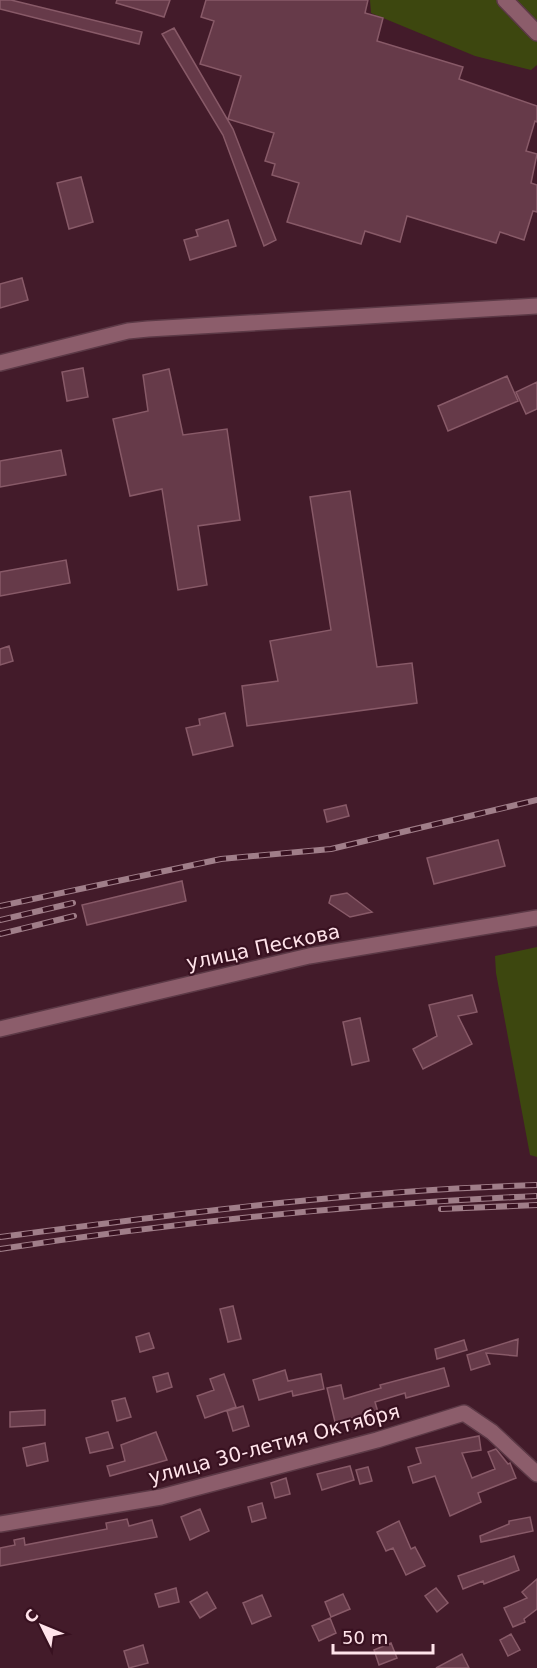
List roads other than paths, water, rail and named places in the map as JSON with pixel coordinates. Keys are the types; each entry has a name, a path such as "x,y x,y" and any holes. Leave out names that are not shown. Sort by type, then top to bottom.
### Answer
{"street":[{"path":"505,0 537,33"},
{"path":"0,363 128,331 537,306"},
{"name":"улица Пескова","path":"0,1029 309,956 537,918"},
{"name":"улица 30-летия Октября","path":"0,1524 161,1497 377,1440 464,1413 492,1432 537,1474"}],"railway":[{"path":"0,906 221,859 331,849 537,800"},
{"path":"0,920 73,903"},
{"path":"0,934 74,916"},
{"path":"0,1237 335,1198 537,1185"},
{"path":"0,1249 134,1230 268,1215 537,1196"},
{"path":"441,1209 537,1205"}]}
